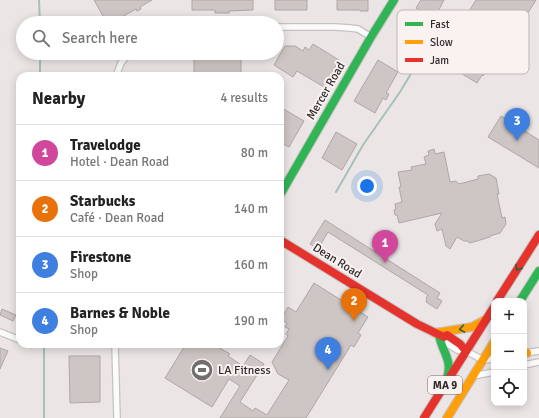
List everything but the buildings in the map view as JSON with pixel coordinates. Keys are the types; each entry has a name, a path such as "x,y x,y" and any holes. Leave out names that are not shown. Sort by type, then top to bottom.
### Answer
{"main road":[{"name":"Mercer Road","path":"284,188 394,0"},
{"path":"499,298 539,235"},
{"name":"Dean Road","path":"284,242 417,324 439,335 448,335 462,344 466,351"},
{"path":"522,298 539,271"},
{"name":"MA 9","path":"424,418 491,311"},
{"path":"445,384 449,372 449,362 447,354 439,340 439,335 472,327 486,319"},
{"name":"MA 9","path":"447,418 491,347"}],"street":[{"path":"284,27 350,28 358,29 371,37"},
{"path":"118,72 124,60"},
{"path":"0,332 16,338"},
{"path":"115,348 117,418"},
{"name":"Dean Road","path":"466,351 483,360"},
{"path":"527,353 539,351"},
{"path":"483,360 491,359"},
{"path":"527,364 539,362"},
{"path":"473,376 491,373"}],"waterway":[{"path":"39,0 40,16"},
{"path":"40,60 40,72"},
{"path":"336,192 363,145 411,74"},
{"path":"44,348 44,418"}],"traffic: fast":[{"path":"284,188 394,0"},
{"path":"522,298 539,271"},
{"path":"439,335 449,366 447,378"}],"traffic: slow":[{"path":"435,333 472,327 485,320"},
{"path":"447,418 491,347"}],"traffic: jam":[{"path":"499,298 539,235"},
{"path":"284,242 417,324 444,337 447,335 460,344 466,351"},
{"path":"424,418 491,312"}],"place":[{"name":"Firestone","path":"517,141"},
{"name":"Travelodge","path":"385,263"},
{"name":"Starbucks","path":"354,321"},
{"name":"LA Fitness","path":"202,370"},
{"name":"Barnes & Noble","path":"328,370"}]}
